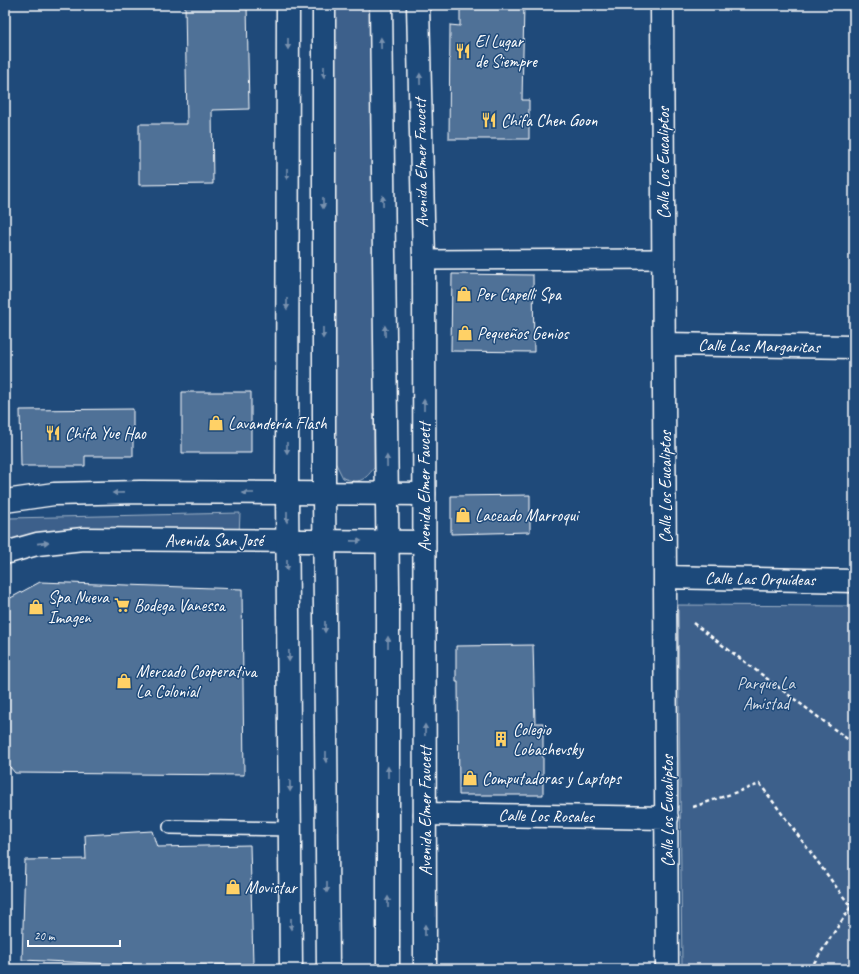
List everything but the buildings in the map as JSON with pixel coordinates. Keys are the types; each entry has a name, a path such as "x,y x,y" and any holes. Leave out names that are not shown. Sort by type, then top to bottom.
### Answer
{"main road":[{"path":"288,5 287,541 291,829 291,969"},
{"path":"324,5 324,541 328,969"},
{"path":"381,5 387,494 388,969"},
{"name":"Avenida Elmer Faucett","path":"418,5 424,260 425,969"},
{"name":"Calle Los Eucaliptos","path":"662,5 667,969"},
{"name":"Calle Las Margaritas","path":"664,344 854,347"},
{"path":"5,501 54,494 140,492 424,494"},
{"name":"Avenida San José","path":"5,553 37,544 83,539 424,542"},
{"name":"Calle Las Orquídeas","path":"665,578 854,581"},
{"name":"Calle Los Rosales","path":"425,814 667,818"}],"street":[{"path":"424,260 663,259"}],"lane":[{"path":"170,827 291,829"}],"path":[{"path":"666,602 854,744"},
{"path":"667,818 760,784 851,907"},
{"path":"810,969 854,902"}],"green space":[{"path":"335,5 373,5 374,468 367,476 357,481 343,478 335,462"},
{"path":"240,513 239,535 54,533 17,538 5,542 5,519 9,518"},
{"name":"Parque La Amistad","path":"678,605 854,606 854,969 682,969"}],"place":[{"name":"El Lugar de Siempre","path":"463,51"},
{"name":"Chifa Chen Goon","path":"489,120"},
{"name":"Per Capelli Spa","path":"464,294"},
{"name":"Pequeños Genios","path":"465,333"},
{"name":"Lavandería Flash","path":"216,423"},
{"name":"Chifa Yue Hao","path":"53,433"},
{"name":"Laceado Marroqui","path":"463,515"},
{"name":"Bodega Vanessa","path":"122,605"},
{"name":"Spa Nueva Imagen","path":"36,607"},
{"name":"Mercado Cooperativa La Colonial","path":"124,681"},
{"name":"Colegio Lobachevsky","path":"501,739"},
{"name":"Computadoras y Laptops","path":"470,778"},
{"name":"Movistar","path":"233,887"}]}
